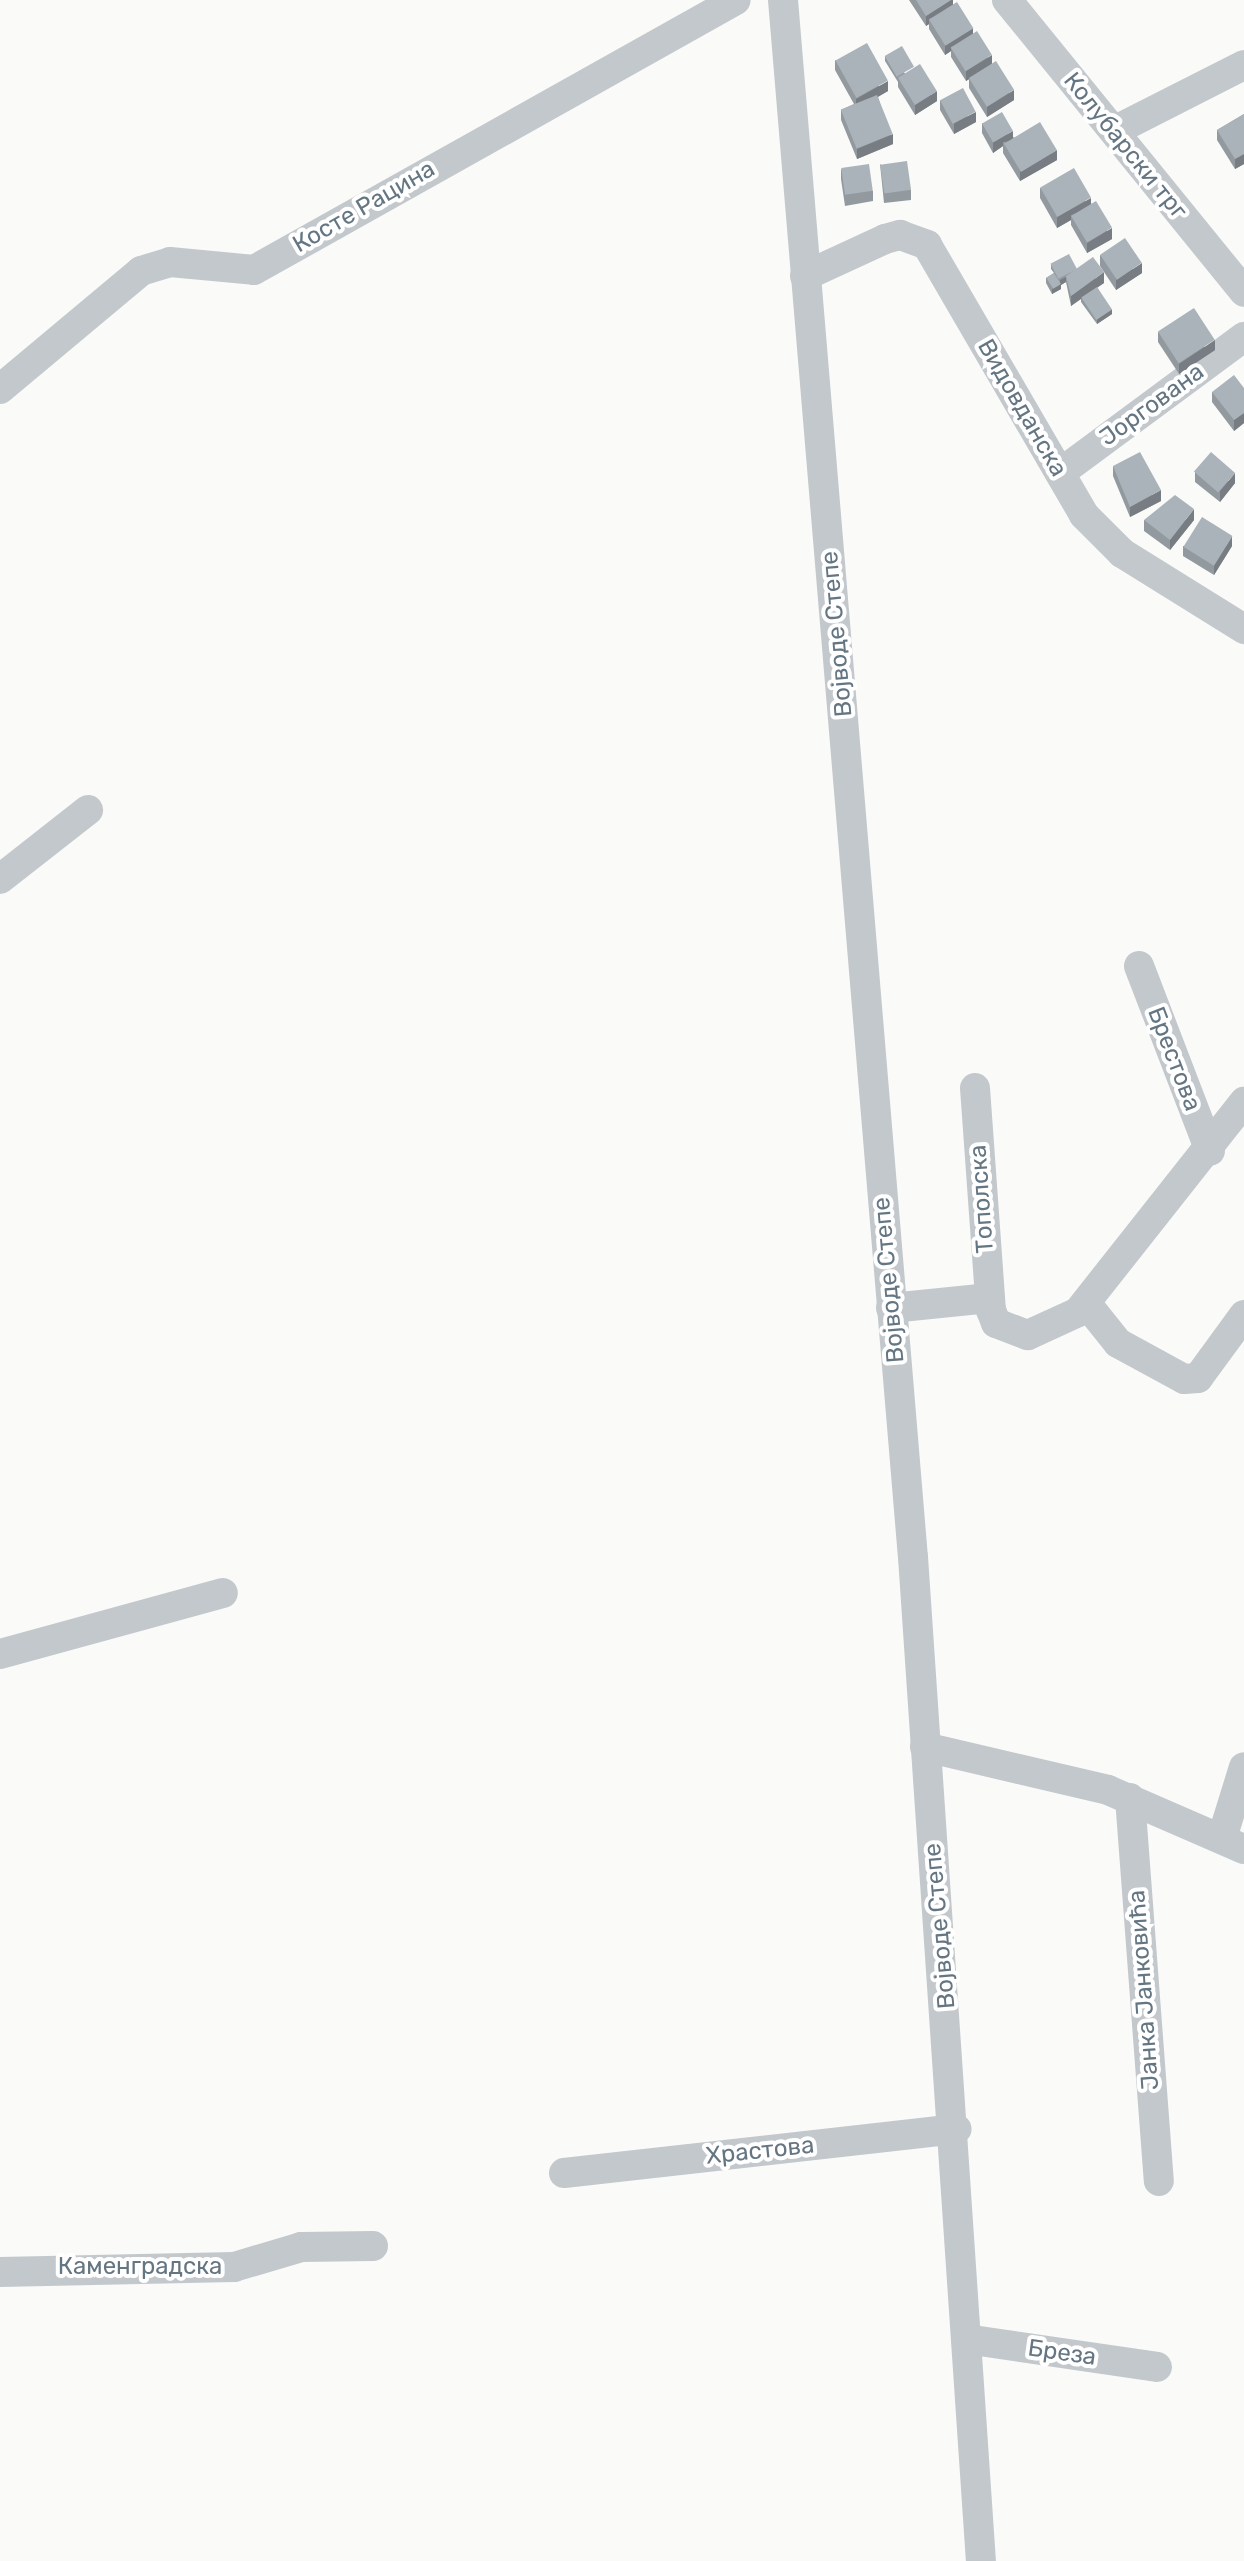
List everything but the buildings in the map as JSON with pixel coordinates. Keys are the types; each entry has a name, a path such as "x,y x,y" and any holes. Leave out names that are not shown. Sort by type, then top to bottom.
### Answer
{"street":[{"name":"Косте Рацина","path":"0,389 141,271 170,262 254,270 736,0"},
{"name":"Војводе Степе","path":"783,0 957,2129 966,2339 981,2561"},
{"name":"Колубарски трг","path":"1007,0 1244,292"},
{"path":"1114,131 1244,65"},
{"name":"Видовданска","path":"805,276 885,239 909,236 927,245 1084,515 1122,553 1244,629"},
{"name":"Јоргована","path":"1060,473 1244,337"},
{"path":"0,879 88,810"},
{"name":"Брестова","path":"1139,966 1210,1151"},
{"name":"Тополска","path":"975,1088 990,1304"},
{"path":"891,1308 990,1304 996,1323 1041,1335 1086,1303 1210,1151 1244,1103"},
{"path":"1086,1303 1118,1343 1184,1379 1198,1378 1244,1315"},
{"path":"0,1654 223,1593"},
{"path":"925,1747 1130,1798 1233,1844 1244,1767"},
{"name":"Јанка Јанковића","path":"1130,1798 1159,2181"},
{"name":"Храстова","path":"564,2173 957,2129"},
{"name":"Каменградска","path":"0,2272 234,2267 301,2247 373,2246"},
{"name":"Бреза","path":"966,2339 1157,2367"}]}
